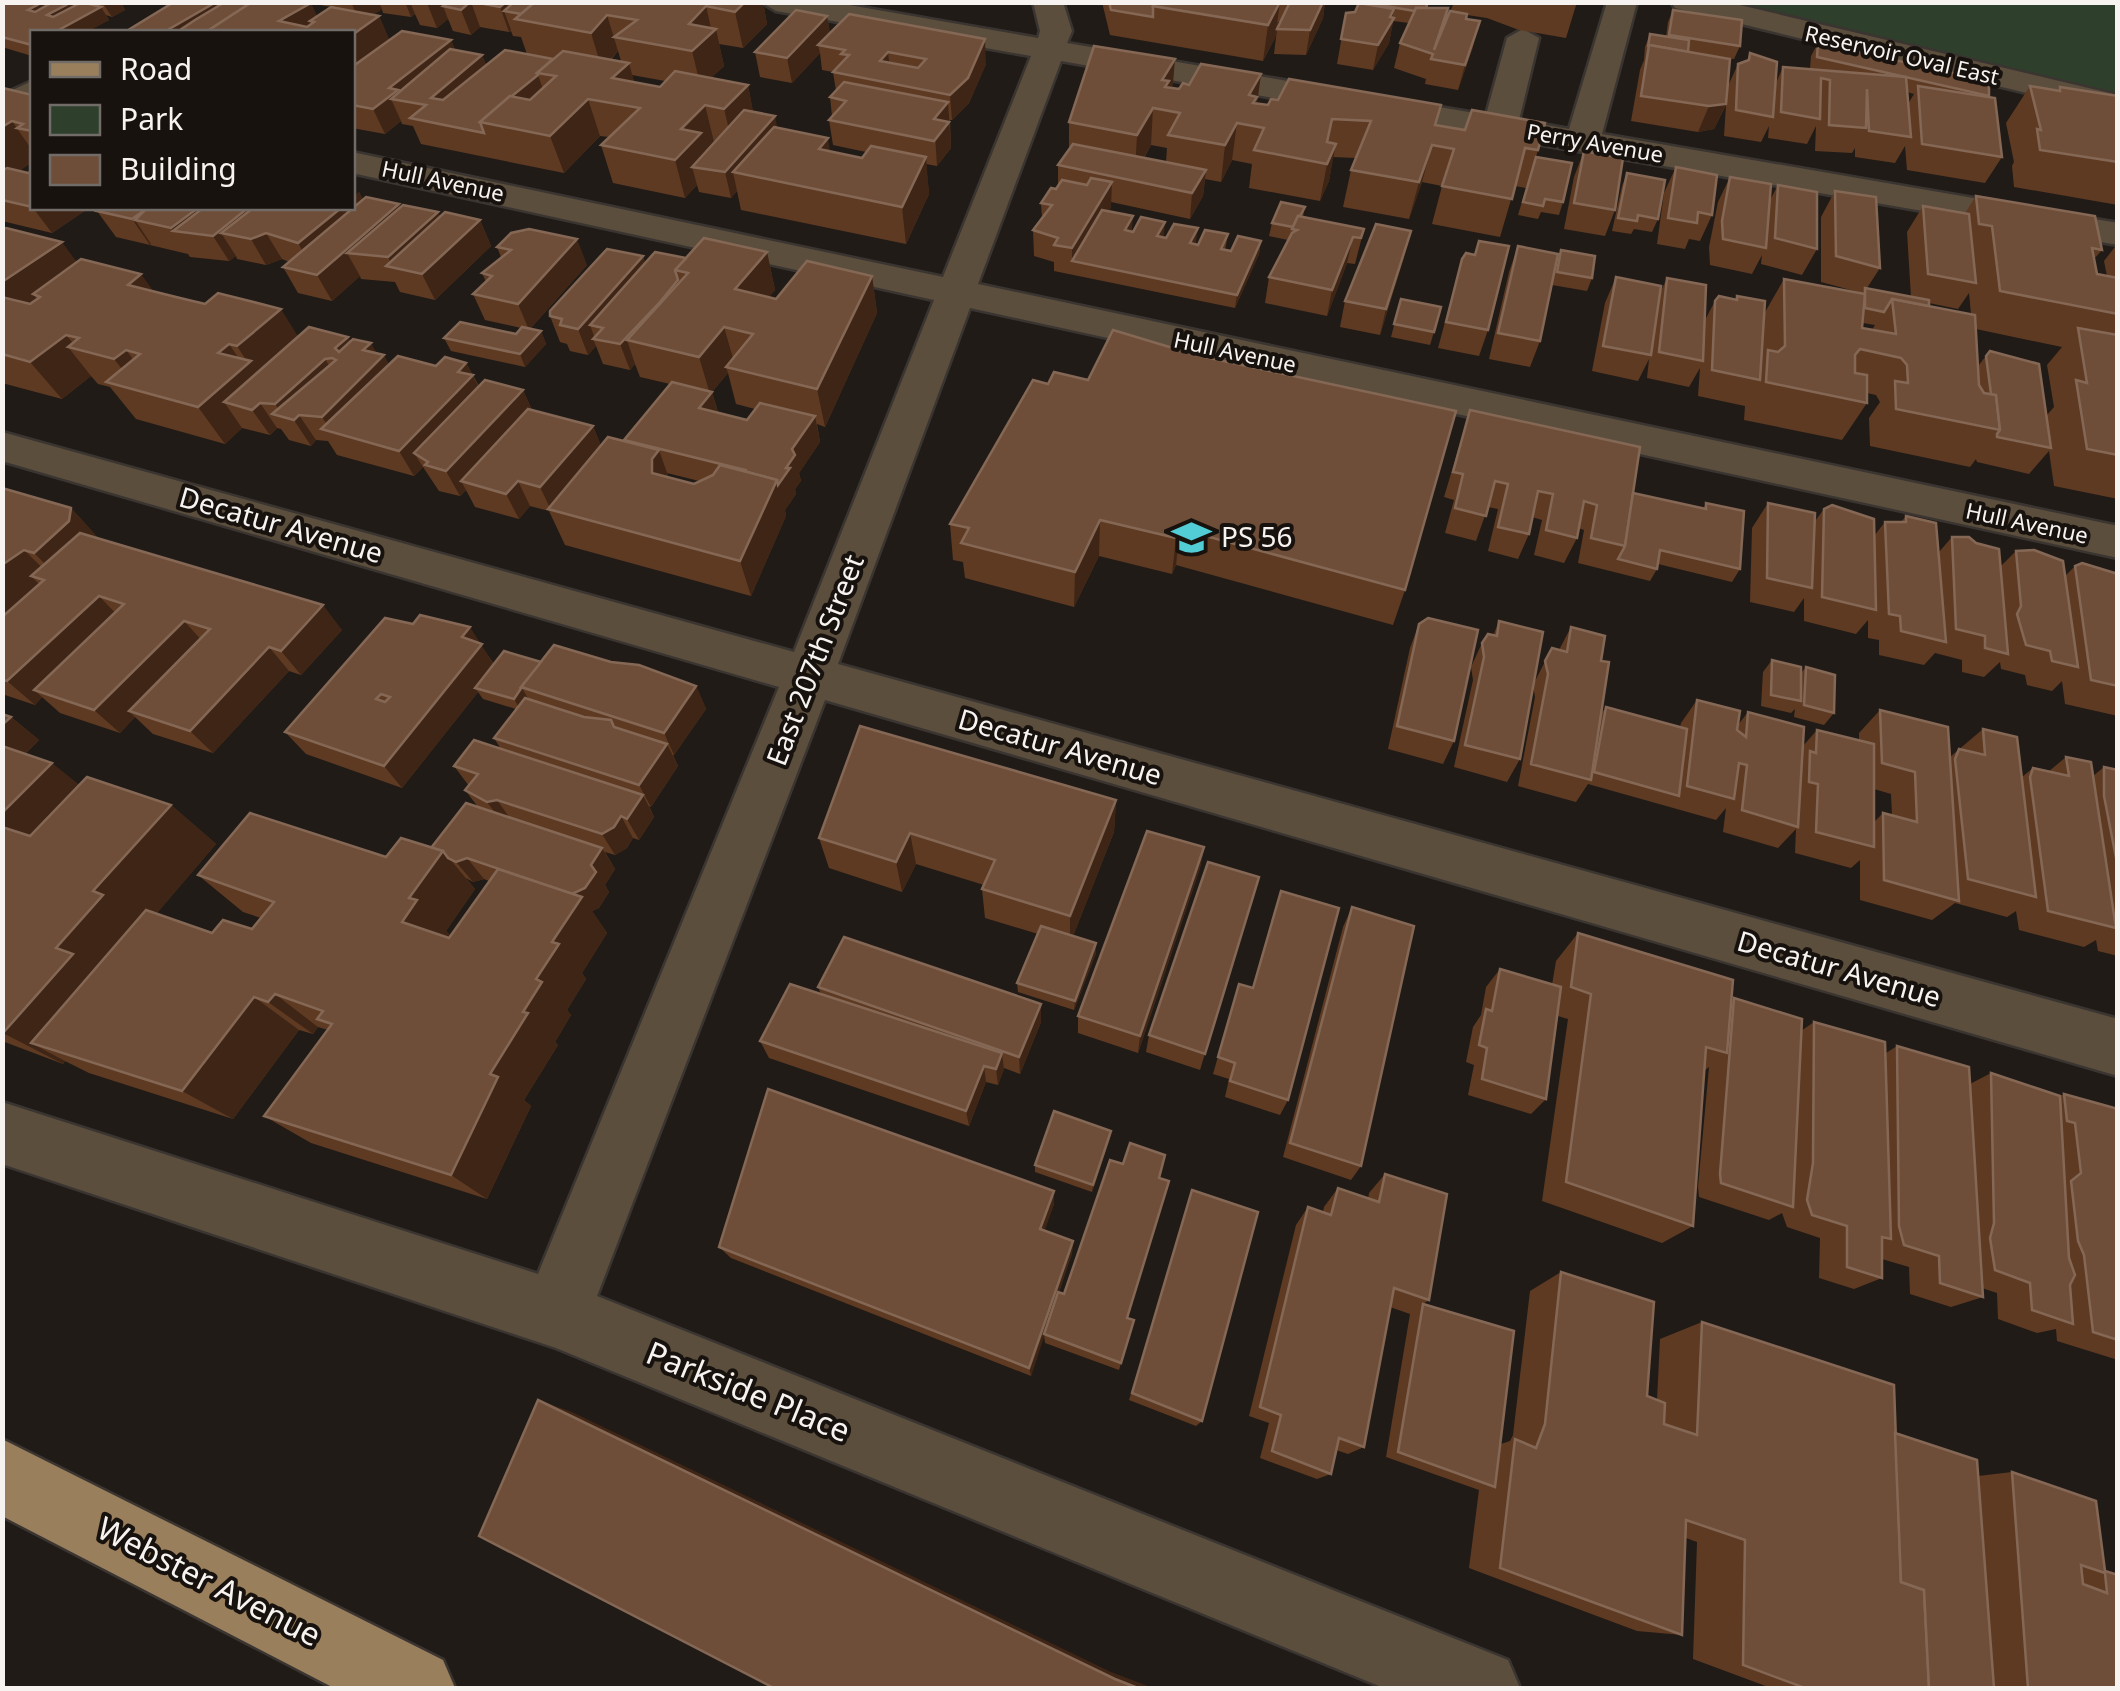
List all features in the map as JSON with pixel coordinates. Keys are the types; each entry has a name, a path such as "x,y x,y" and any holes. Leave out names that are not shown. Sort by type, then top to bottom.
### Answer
{"main road":[{"name":"Webster Avenue","path":"2,1476 415,1688"}],"street":[{"name":"Perry Avenue","path":"776,2 1047,26 1500,126 2118,234"},
{"path":"1583,141 1622,2"},
{"name":"Reservoir Oval East","path":"1686,2 2118,105"},
{"name":"East 207th Street","path":"556,1314 957,292 1047,26"},
{"path":"1500,126 1522,38"},
{"path":"2,82 30,90"},
{"path":"2,110 30,92"},
{"name":"Hull Avenue","path":"355,163 2118,542"},
{"name":"Decatur Avenue","path":"2,446 2118,1048"},
{"name":"Parkside Place","path":"2,1133 556,1314 1480,1688"}],"green space":[{"path":"1741,3 2117,3 2117,93 1777,12"}],"building":[{"path":"2,2 43,2 28,10 35,12 53,2 72,2 47,15 53,17 82,2 101,7 59,30 30,30 30,44 2,37"},
{"path":"174,2 216,2 167,30 128,30"},
{"path":"225,2 252,2 209,30 180,30"},
{"path":"252,2 311,3 279,21 307,27 331,7 379,16 355,33 209,30"},
{"path":"448,2 470,2 461,10 443,6"},
{"path":"473,2 506,2 500,7"},
{"path":"514,2 535,2 521,14 504,11"},
{"path":"535,2 745,2 735,12 706,6 689,24 716,29 692,51 614,37 637,20 607,15 591,33 515,19"},
{"path":"1109,2 1156,2 1153,17 1111,10"},
{"path":"1156,2 1280,2 1268,25 1153,6"},
{"path":"1290,2 1323,2 1310,30 1277,29"},
{"path":"1361,2 1428,2 1426,8 1415,11"},
{"path":"1359,3 1394,9 1390,17 1394,18 1378,45 1341,39 1346,13 1355,12"},
{"path":"1416,8 1448,8 1434,50 1450,11 1480,21 1465,65 1431,59 1433,54 1400,43"},
{"path":"796,10 827,16 787,58 755,52"},
{"path":"1673,10 1742,20 1740,46 1669,35"},
{"path":"849,14 985,39 968,78 950,95 833,72 849,55 841,54 845,50 818,45","holes":["888,52 926,59 918,68 880,61"]},
{"path":"402,31 451,40 389,88 398,90 373,109 355,106 355,65"},
{"path":"1650,34 1689,40 1688,52 1648,47"},
{"path":"1818,43 1989,81 1989,96 1817,57"},
{"path":"1649,45 1730,59 1726,104 1709,106 1641,96"},
{"path":"1094,46 1175,59 1162,80 1169,81 1165,87 1179,89 1183,83 1189,85 1201,64 1261,74 1249,95 1257,97 1253,103 1268,105 1271,99 1278,100 1289,79 1441,105 1435,125 1465,130 1472,110 1545,123 1538,150 1525,148 1512,199 1442,186 1454,149 1432,145 1419,182 1351,170 1371,121 1332,119 1327,142 1336,144 1327,164 1254,150 1264,128 1237,123 1225,145 1168,135 1180,113 1153,108 1137,135 1069,122"},
{"path":"450,49 482,55 431,98 443,100 505,50 553,59 480,122 484,133 410,118 426,105 391,99"},
{"path":"563,51 629,63 612,78 660,87 675,71 748,85 724,109 705,105 681,129 701,133 675,160 601,145 640,108 588,99 550,136 480,122 510,96 530,100 556,76 537,73"},
{"path":"1750,53 1777,62 1773,117 1736,110 1738,64 1749,60"},
{"path":"1783,67 1906,77 1911,137 1869,131 1867,89 1866,128 1829,125 1830,80 1821,78 1820,119 1781,112"},
{"path":"844,82 948,102 934,119 949,122 934,141 829,120 846,101 830,97"},
{"path":"1918,86 1995,98 2002,157 1922,144"},
{"path":"2030,86 2118,96 2118,162 2040,150 2037,129 2041,130"},
{"path":"3,88 30,95 30,131 17,128 23,124 12,121 2,127"},
{"path":"744,110 775,116 725,172 692,167"},
{"path":"774,127 828,138 819,149 862,158 871,146 926,157 902,207 733,172"},
{"path":"1073,144 1206,170 1192,193 1058,165"},
{"path":"1584,151 1623,158 1615,210 1574,203"},
{"path":"1536,157 1572,163 1563,202 1545,199 1543,206 1523,202"},
{"path":"1676,167 1717,175 1712,215 1698,212 1697,223 1668,218"},
{"path":"7,168 30,172 30,207 2,200 2,171"},
{"path":"1627,173 1665,180 1658,219 1638,215 1637,221 1618,218"},
{"path":"1730,177 1771,184 1766,248 1723,239 1722,221"},
{"path":"1091,178 1112,182 1072,248 1054,245 1058,238 1033,230 1052,205 1041,203 1051,188 1056,189 1062,180 1087,185"},
{"path":"1778,185 1817,192 1817,249 1775,238"},
{"path":"1835,191 1876,197 1880,268 1836,256"},
{"path":"1976,196 2095,216 2102,250 2092,248 2097,274 2118,278 2118,314 2000,291 1992,226 1979,224"},
{"path":"366,197 399,204 317,275 283,267 355,210"},
{"path":"1281,202 1305,207 1293,227 1272,223"},
{"path":"403,205 438,212 388,257 347,253"},
{"path":"1923,206 1969,214 1976,283 1928,274"},
{"path":"99,210 145,210 132,219"},
{"path":"145,210 195,210 171,228 135,220"},
{"path":"200,210 246,210 213,236 173,231"},
{"path":"250,210 339,210 298,243 266,233 251,239 221,233"},
{"path":"1102,210 1133,216 1125,230 1133,232 1141,217 1165,222 1157,236 1166,238 1174,224 1198,228 1190,243 1198,245 1205,230 1228,234 1221,249 1231,251 1238,236 1261,241 1237,295 1072,261"},
{"path":"445,212 480,220 422,274 386,266"},
{"path":"1298,216 1364,229 1361,238 1353,237 1332,290 1269,277 1297,230 1292,229"},
{"path":"1376,224 1411,231 1386,309 1345,301"},
{"path":"529,229 577,239 518,304 473,294 492,276 482,273 511,250 497,247 511,233"},
{"path":"2,230 62,242 2,282"},
{"path":"704,238 767,252 735,289 776,299 807,261 872,276 817,389 726,367 753,334 724,327 699,357 627,340 688,273 675,270"},
{"path":"1479,241 1509,246 1488,330 1446,322 1462,259 1466,253 1475,255"},
{"path":"1518,246 1558,254 1540,341 1498,333"},
{"path":"607,249 643,256 578,329 560,325 562,319 550,316 550,311"},
{"path":"1561,250 1595,256 1592,278 1557,272"},
{"path":"655,252 686,258 675,270 678,280 620,344 593,339 603,328 590,325"},
{"path":"81,259 141,274 128,285 205,304 218,293 281,309 237,346 229,344 218,353 251,361 198,407 106,382 140,354 126,350 114,359 68,347 79,338 66,335 30,362 2,354 2,297 30,304 40,297 33,294"},
{"path":"1616,277 1661,286 1651,355 1603,346"},
{"path":"1667,278 1706,285 1703,361 1659,352"},
{"path":"1784,279 1865,294 1862,328 1896,334 1892,299 1975,315 1979,385 1984,393 1996,395 2000,430 1896,409 1895,381 1908,383 1907,365 1901,358 1860,349 1855,355 1855,373 1867,375 1867,403 1766,382 1768,350 1778,352 1785,346"},
{"path":"1865,288 1929,300 1929,306 1892,299 1884,312 1865,308"},
{"path":"1719,296 1765,301 1760,380 1712,370 1715,301"},
{"path":"1401,299 1441,307 1434,332 1394,324"},
{"path":"460,322 516,334 522,327 541,331 520,354 444,338"},
{"path":"309,327 348,337 335,348 339,352 353,339 371,343 363,350 384,355 322,417 299,415 294,420 272,414 336,360 332,358 325,359 275,404 260,403 252,410 224,402"},
{"path":"2078,328 2118,335 2118,455 2087,449 2076,380 2087,383"},
{"path":"1113,330 1196,355 1456,411 1405,590 1180,529 1176,538 1100,520 1075,572 961,543 969,528 950,524 1033,380 1048,384 1054,372 1088,380"},
{"path":"1990,351 2039,364 2051,448 1997,437 2000,430 1996,395 1991,394 1986,356"},
{"path":"398,356 436,366 445,357 466,363 458,372 473,375 399,451 321,429"},
{"path":"485,380 523,390 446,471 425,465 428,462 414,453"},
{"path":"672,382 712,392 699,408 747,420 760,403 815,416 792,449 795,455 786,468 790,468 778,485 777,480 745,470 624,440"},
{"path":"528,409 593,426 540,487 518,481 506,494 461,481"},
{"path":"1470,410 1640,447 1625,546 1591,538 1597,505 1584,501 1577,538 1546,530 1553,494 1538,491 1529,534 1498,527 1508,484 1495,481 1486,516 1455,508 1463,474 1453,472"},
{"path":"608,437 659,450 652,459 652,473 694,484 713,475 720,465 777,480 740,561 548,509"},
{"path":"2,488 71,508 69,521 34,553 24,550 2,565"},
{"path":"1633,493 1706,509 1706,503 1744,511 1740,569 1660,550 1657,569 1618,559 1625,546"},
{"path":"1768,503 1815,513 1812,588 1767,578"},
{"path":"1832,505 1874,519 1876,610 1822,597 1824,509"},
{"path":"1906,516 1936,523 1946,642 1901,631 1900,616 1889,614 1885,522 1906,522"},
{"path":"80,533 323,605 281,651 269,647 190,731 129,711 210,629 184,621 94,710 34,690 124,604 99,596 7,681 2,680 2,617 44,580 31,576"},
{"path":"1952,537 1969,537 1999,549 2008,654 1985,648 1985,636 1956,629"},
{"path":"2034,550 2063,561 2078,667 2052,661 2050,651 2026,645 2017,614 2021,606 2016,551"},
{"path":"2082,563 2118,574 2118,686 2091,680 2075,566"},
{"path":"420,615 470,627 462,637 482,644 384,766 285,732 385,618 413,624"},
{"path":"1428,618 1478,630 1454,741 1397,726 1419,624"},
{"path":"1499,621 1543,632 1520,759 1465,745 1484,657 1482,643 1488,634 1497,636"},
{"path":"1571,627 1605,636 1601,661 1609,662 1591,780 1531,764 1548,674 1545,661 1552,648 1567,652"},
{"path":"554,645 611,662 639,665 696,686 664,733 521,687"},
{"path":"504,651 541,662 514,699 475,688"},
{"path":"1772,660 1801,667 1801,701 1771,695"},
{"path":"1806,667 1835,675 1834,713 1804,705"},
{"path":"525,698 584,717 611,720 614,727 667,744 639,785 494,738"},
{"path":"1697,700 1740,711 1737,730 1746,737 1748,712 1804,727 1798,827 1742,810 1747,765 1739,763 1734,799 1687,786"},
{"path":"1606,707 1687,729 1679,796 1594,772"},
{"path":"1880,710 1948,727 1959,901 1884,880 1883,813 1917,822 1915,772 1882,763"},
{"path":"860,726 1116,800 1070,916 982,889 995,860 910,833 896,862 819,838"},
{"path":"1983,729 2017,737 2036,897 1968,879 1955,759 1959,749 1985,755"},
{"path":"1817,730 1874,744 1874,847 1816,832 1818,784 1809,782 1810,751 1816,753"},
{"path":"474,740 643,795 627,819 621,816 614,827 602,834 497,800 487,802 465,790 478,774 454,766"},
{"path":"2,746 52,763 2,813"},
{"path":"2066,757 2091,762 2116,928 2048,911 2030,777 2033,768 2069,776"},
{"path":"2104,767 2118,770 2118,868 2104,796"},
{"path":"87,777 171,805 93,891 103,895 56,948 73,954 3,1033 2,827 30,836"},
{"path":"466,803 602,848 591,865 596,872 585,888 572,894 467,858 456,862 448,858 443,851 431,848"},
{"path":"250,813 386,857 401,838 443,851 409,898 417,900 402,922 449,938 498,869 582,897 552,942 559,944 536,979 542,982 523,1012 528,1013 490,1074 498,1077 451,1175 264,1116 332,1024 317,1019 323,1011 275,994 268,1002 254,997 182,1091 31,1043 146,910 212,933 223,920 252,929 274,902 198,875"},
{"path":"1147,831 1204,847 1140,1036 1078,1016"},
{"path":"1208,862 1259,877 1205,1054 1149,1035"},
{"path":"1281,891 1339,908 1288,1100 1230,1081 1235,1063 1218,1057 1239,984 1253,988"},
{"path":"1352,907 1414,926 1361,1166 1290,1143"},
{"path":"1041,926 1096,943 1075,1001 1017,983"},
{"path":"1578,933 1733,980 1727,1053 1706,1047 1693,1226 1566,1182 1591,994 1571,987"},
{"path":"844,937 1041,1004 1019,1057 818,987"},
{"path":"1500,969 1561,987 1546,1099 1482,1079 1487,1048 1479,1045 1486,1009 1492,1011"},
{"path":"790,984 1002,1053 996,1069 984,1066 966,1111 760,1041"},
{"path":"1734,998 1802,1019 1793,1207 1721,1183"},
{"path":"1814,1022 1885,1042 1891,1239 1882,1237 1882,1278 1847,1267 1847,1226 1812,1215 1807,1200 1813,1163"},
{"path":"1897,1046 1969,1067 1983,1297 1940,1283 1939,1256 1904,1245 1899,1226"},
{"path":"1991,1073 2060,1096 2069,1258 2075,1275 2070,1285 2073,1324 2032,1310 2030,1283 1995,1270 1990,1238 1994,1223"},
{"path":"768,1089 1054,1191 1040,1229 1073,1241 1029,1368 719,1247"},
{"path":"2064,1094 2118,1109 2118,1340 2093,1332 2071,1181 2081,1173 2075,1123 2067,1121"},
{"path":"1054,1111 1111,1131 1093,1185 1035,1165"},
{"path":"1130,1143 1165,1155 1159,1178 1169,1181 1127,1318 1134,1320 1121,1363 1044,1334 1058,1292 1064,1294 1110,1160 1123,1164"},
{"path":"1385,1174 1447,1194 1429,1300 1394,1288 1364,1447 1339,1438 1331,1474 1272,1451 1281,1415 1260,1407 1308,1207 1331,1215 1338,1188 1379,1202"},
{"path":"1192,1190 1258,1212 1202,1421 1132,1393"},
{"path":"1561,1272 1654,1302 1647,1396 1665,1403 1664,1424 1697,1435 1702,1322 1894,1385 1901,1582 1924,1590 1929,1688 1805,1688 1743,1665 1745,1540 1686,1520 1682,1635 1500,1568 1515,1439 1536,1448 1545,1424"},
{"path":"1423,1304 1514,1331 1495,1487 1398,1452"},
{"path":"538,1400 1138,1688 774,1688 479,1536"},
{"path":"1895,1433 1977,1460 1994,1688 1929,1688 1924,1590 1901,1582"},
{"path":"2012,1472 2096,1501 2105,1571 2118,1575 2118,1688 2028,1688","holes":["2081,1565 2105,1573 2107,1593 2083,1584"]}],"place":[{"name":"PS 56","path":"1191,537"}]}
